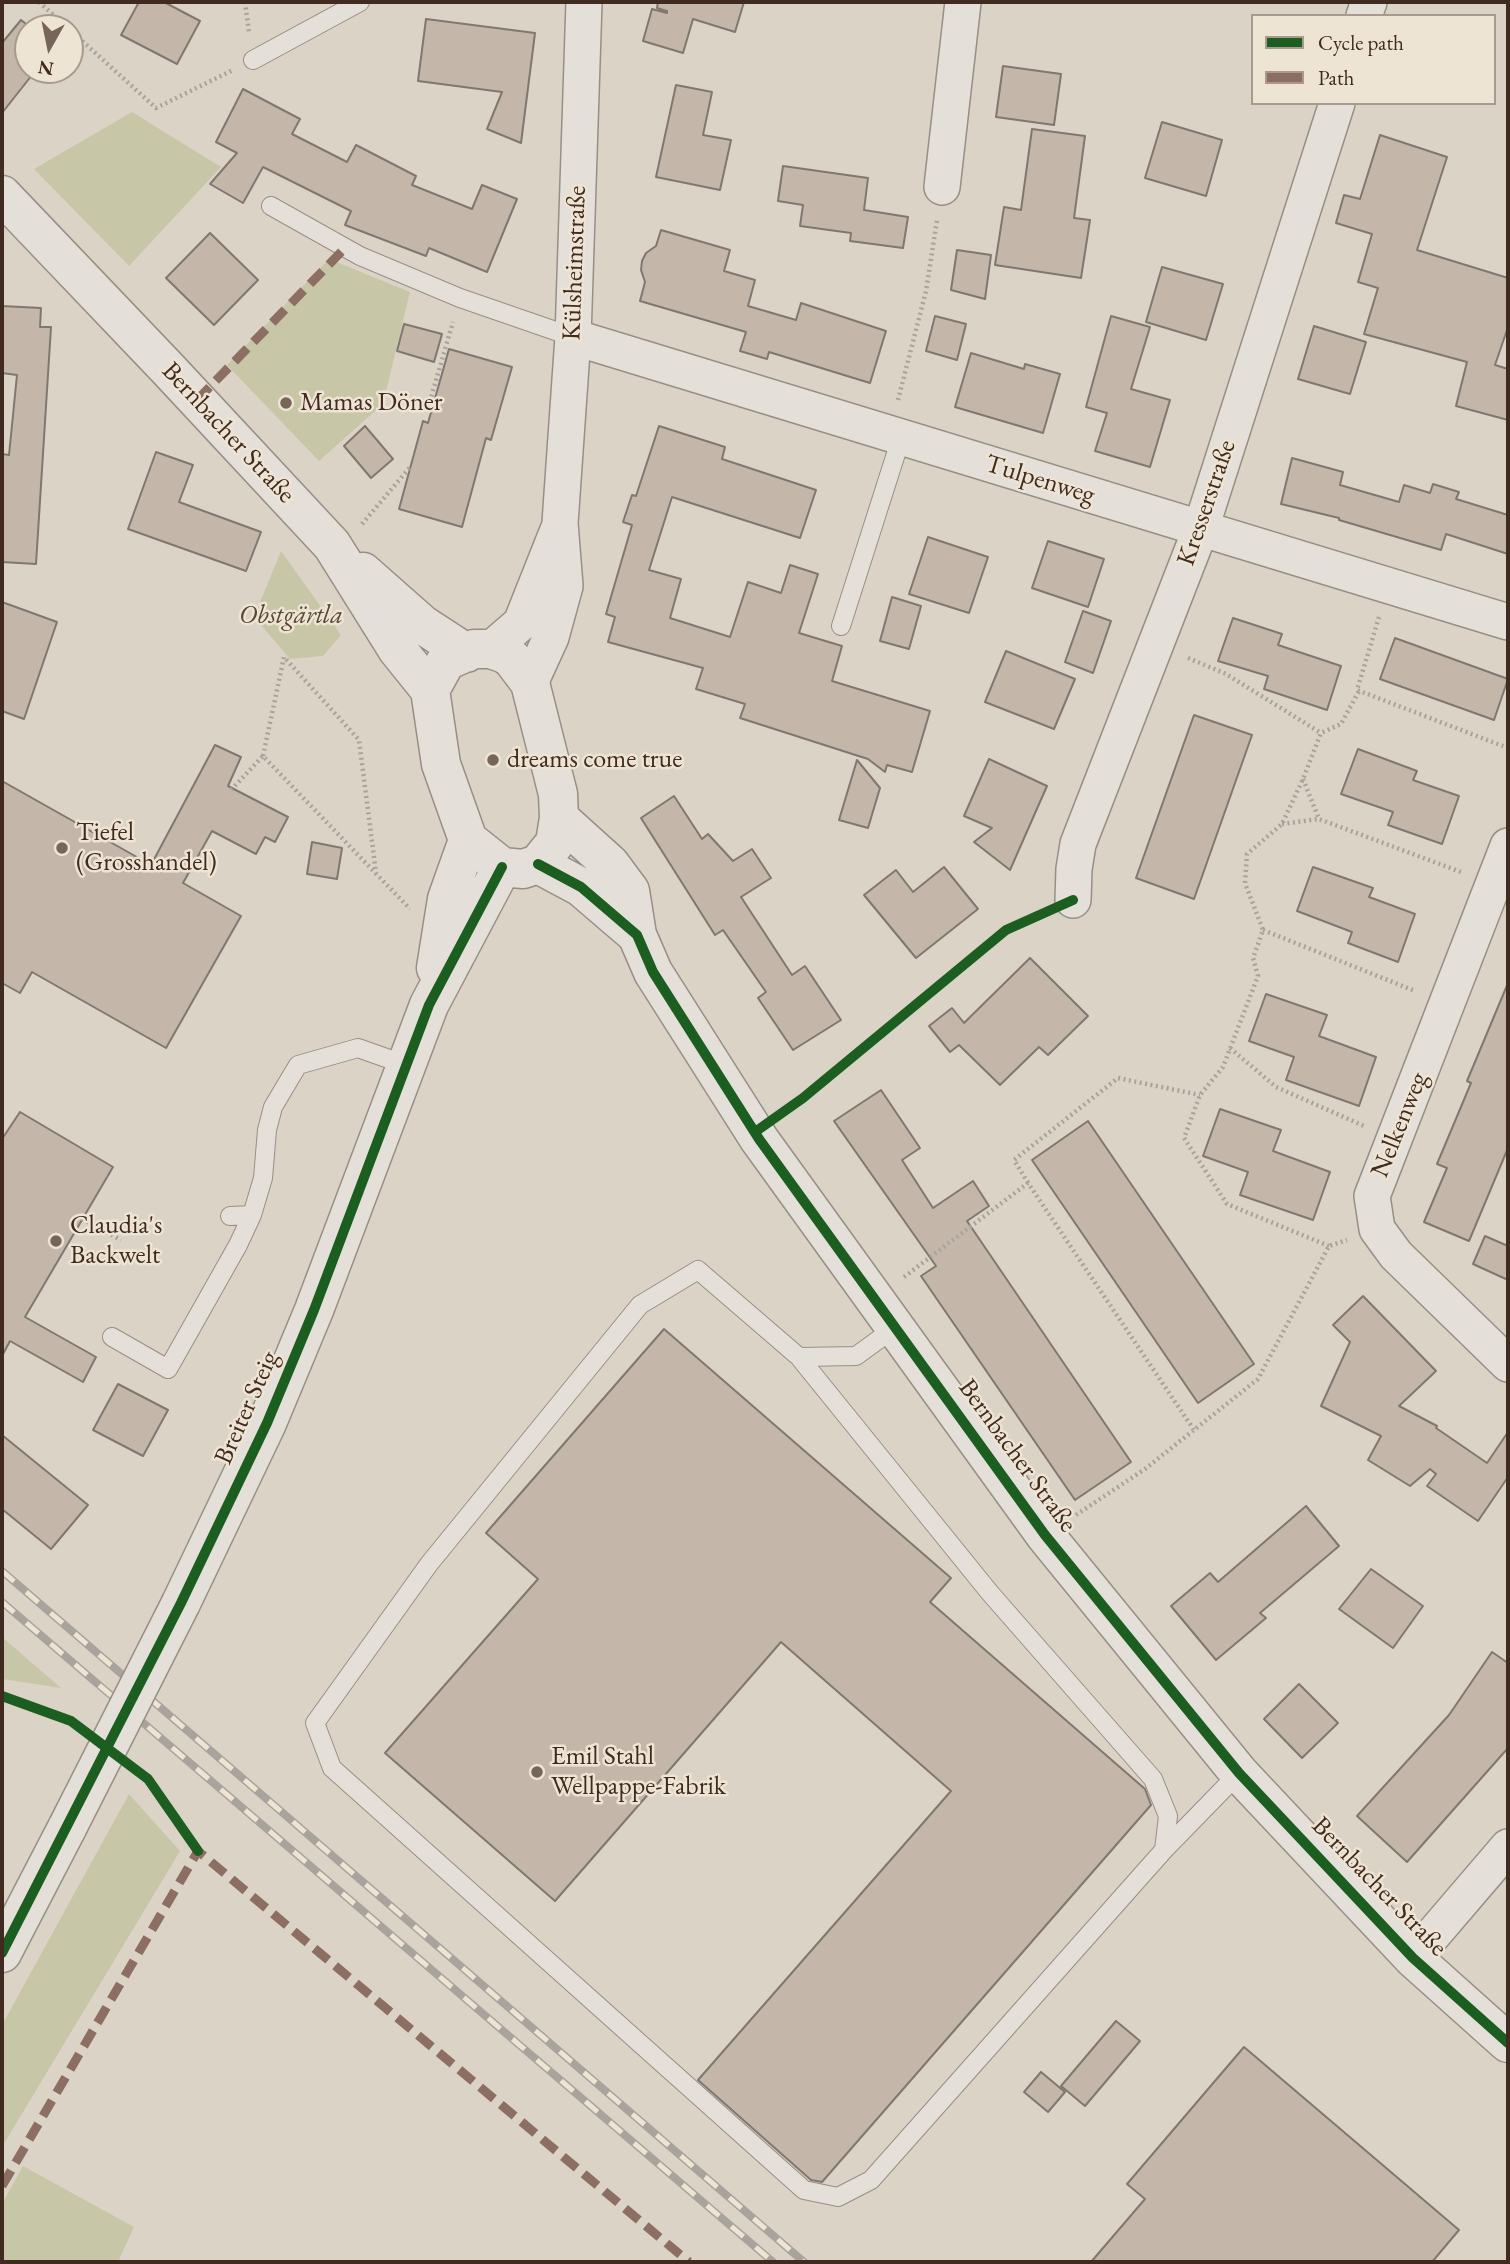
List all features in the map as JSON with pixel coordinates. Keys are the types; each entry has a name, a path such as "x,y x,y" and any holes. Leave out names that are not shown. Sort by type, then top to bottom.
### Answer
{"street":[{"name":"Külsheimstraße","path":"530,683 551,637 565,586 560,523 573,337 584,2"},
{"path":"942,187 963,2"},
{"name":"Kresserstraße","path":"1073,900 1078,844 1201,528 1335,105"},
{"name":"Bernbacher Straße","path":"2,195 169,370 347,535 397,649 430,690"},
{"name":"Tulpenweg","path":"573,337 1508,622"},
{"name":"Külsheimstraße","path":"478,651 521,623 560,523"},
{"path":"347,535 423,625 478,651 512,659 530,683 558,794 559,818 610,864 630,891 637,935"},
{"path":"429,1005 447,900 468,840 441,764 430,690 446,662 478,651"},
{"name":"Breiter Steig","path":"2,1953 181,1604 268,1423 314,1310 429,1005 520,866 555,843 559,818"},
{"name":"Bernbacher Straße","path":"468,840 520,866 581,887 637,935 653,972 759,1139 1045,1535 1240,1773 1413,1958 1508,2043"},
{"name":"Nelkenweg","path":"1508,846 1372,1196 1377,1229 1396,1255 1508,1364"},
{"path":"1413,1958 1508,1847"}],"lane":[{"path":"253,60 360,2"},
{"path":"271,206 359,256 460,298 573,337"},
{"path":"841,626 895,436"},
{"path":"112,1337 168,1369 238,1245 251,1215 263,1178 267,1130 273,1107 298,1065 358,1048 406,1065"},
{"path":"230,1216 251,1215"},
{"path":"1164,1850 1168,1816 1153,1779 990,1592 799,1357 698,1270 640,1305 429,1564 314,1723 332,1768 804,2190 838,2197 871,2180 1164,1850 1240,1773"},
{"path":"799,1357 856,1356 886,1313"}],"path":[{"path":"39,2 52,14"},
{"path":"84,43 156,108 253,60"},
{"path":"895,436 926,291 942,187"},
{"path":"432,410 428,408 460,298"},
{"path":"347,535 411,466"},
{"path":"1377,1229 1329,1246 1227,1204 1184,1138 1200,1095 1223,1067 1258,976 1253,958 1263,930 1245,883 1247,854 1282,824 1321,733 1341,724 1359,691 1357,690 1389,586"},
{"path":"1156,644 1226,674 1321,733"},
{"path":"230,790 263,756 284,657 359,740 376,873"},
{"path":"1359,691 1508,748"},
{"path":"263,756 409,908 444,921"},
{"path":"1303,779 1319,819"},
{"path":"1282,824 1319,819 1493,885"},
{"path":"1263,930 1448,1003"},
{"path":"1230,1048 1276,1087 1394,1139"},
{"path":"1194,1430 1014,1160 1118,1078 1200,1095"},
{"path":"886,1313 1028,1183"},
{"path":"82,1219 121,1241"},
{"path":"1045,1535 1145,1469 1258,1379 1329,1246"}],"green space":[{"path":"132,112 221,167 129,266 34,169"},
{"path":"329,259 410,292 383,404 319,461 227,365"},
{"name":"Obstgärtla","path":"281,551 341,635 323,656 290,659 254,617"},
{"path":"2,1637 61,1688 2,1679"},
{"path":"129,1794 180,1851 2,2147 2,2025"},
{"path":"23,2166 134,2227 118,2262 2,2262 2,2204"}],"building":[{"path":"139,2 164,2 200,21 177,64 121,35"},
{"path":"658,2 744,2 735,32 693,19 683,53 643,41 652,9 667,13 657,8"},
{"path":"426,19 535,33 521,143 487,129 502,92 418,81"},
{"path":"14,28 14,84 25,84 2,113 2,43"},
{"path":"1003,66 1061,74 1054,125 996,117"},
{"path":"676,85 712,92 703,135 731,140 720,190 656,177"},
{"path":"243,89 300,119 292,134 347,162 356,145 416,176 412,185 472,209 482,185 517,199 487,272 429,248 426,256 345,225 351,211 263,167 243,203 210,184 237,153 216,142"},
{"path":"1162,122 1222,140 1206,196 1145,178"},
{"path":"1032,129 1085,136 1074,218 1090,220 1081,278 995,265 1004,207 1021,210"},
{"path":"1380,135 1447,157 1417,250 1508,278 1508,327 1495,365 1508,369 1508,420 1456,406 1467,362 1364,334 1378,288 1358,282 1372,234 1336,223 1344,195 1360,199"},
{"path":"783,166 868,178 864,210 908,217 903,248 850,241 851,233 800,226 803,205 778,201"},
{"path":"661,230 730,250 724,271 755,280 748,306 796,320 801,303 886,331 870,383 769,352 767,359 740,351 746,332 640,301 645,282 641,270 642,261 646,253 656,246"},
{"path":"210,233 258,280 214,325 166,278"},
{"path":"957,250 991,255 985,299 951,290"},
{"path":"1162,267 1223,284 1206,340 1146,322"},
{"path":"2,306 41,308 40,327 51,327 36,564 2,562 2,454 9,455 17,375 2,373"},
{"path":"935,316 966,324 957,360 926,351"},
{"path":"1111,316 1150,327 1131,389 1170,400 1150,467 1095,451 1107,413 1086,407"},
{"path":"404,324 442,334 434,362 397,351"},
{"path":"1314,326 1366,342 1350,394 1298,379"},
{"path":"449,349 512,367 491,440 486,438 462,527 399,509 423,421 428,423"},
{"path":"971,353 1024,369 1025,364 1060,374 1043,433 955,407"},
{"path":"365,426 393,459 371,478 344,446"},
{"path":"659,426 725,447 722,459 816,490 800,538 672,497 649,570 681,579 670,618 730,637 748,582 781,593 790,565 818,574 799,633 842,646 832,681 930,711 912,772 887,765 885,772 868,759 740,718 745,704 696,689 703,668 608,642 615,617 606,614 632,525 623,522 632,495 636,496"},
{"path":"156,452 193,465 179,502 261,532 246,571 128,529"},
{"path":"1292,458 1343,472 1340,485 1399,502 1404,485 1430,493 1433,484 1459,492 1456,499 1508,515 1508,554 1446,534 1441,550 1339,518 1281,504"},
{"path":"928,537 988,557 969,613 909,594"},
{"path":"1048,541 1104,559 1088,607 1032,588"},
{"path":"892,597 921,606 909,649 880,641"},
{"path":"2,602 57,622 24,719 2,711"},
{"path":"1083,611 1111,621 1093,673 1065,662"},
{"path":"1233,618 1282,634 1278,645 1341,666 1327,710 1264,689 1268,676 1218,661"},
{"path":"1395,638 1508,679 1494,720 1380,679"},
{"path":"1006,651 1075,679 1054,729 985,702"},
{"path":"1194,715 1252,735 1194,899 1136,878"},
{"name":"Tiefel (Grosshandel)","path":"215,745 241,757 228,786 288,817 275,842 265,837 256,854 212,831 183,883 241,916 166,1048 32,972 20,993 2,983 2,781 151,865"},
{"path":"1358,749 1417,771 1413,780 1459,796 1442,844 1388,825 1393,812 1341,794"},
{"path":"989,759 1047,786 1010,870 974,842 992,828 964,816"},
{"path":"857,760 880,788 868,828 839,820"},
{"path":"674,796 702,839 708,834 733,861 752,849 771,878 741,897 792,975 805,966 841,1020 793,1050 758,998 766,992 723,930 715,935 641,818"},
{"path":"312,842 342,848 337,879 307,874"},
{"path":"944,867 978,909 916,958 864,895 896,870 913,892"},
{"path":"1313,867 1373,888 1369,897 1415,914 1398,962 1348,943 1352,932 1297,911"},
{"path":"1030,958 1088,1016 1048,1055 1039,1047 1000,1085 959,1045 950,1052 929,1026 952,1008 964,1023"},
{"path":"1508,983 1508,1148 1469,1241 1424,1222 1447,1168 1437,1164 1471,1083 1467,1081"},
{"path":"1266,994 1327,1015 1319,1036 1376,1057 1359,1106 1286,1080 1294,1057 1249,1041"},
{"path":"881,1090 920,1148 902,1160 933,1208 973,1181 989,1206 967,1221 1131,1462 1075,1500 921,1276 936,1266 834,1121"},
{"path":"1220,1109 1281,1130 1273,1151 1330,1172 1313,1220 1240,1195 1248,1172 1203,1156"},
{"path":"20,1112 113,1167 25,1317 96,1357 83,1382 10,1341 2,1356 2,1139"},
{"path":"1088,1121 1254,1364 1198,1403 1032,1160"},
{"path":"1485,1236 1508,1246 1508,1280 1473,1264"},
{"path":"1363,1296 1436,1371 1399,1406 1437,1426 1436,1428 1487,1463 1508,1432 1508,1477 1478,1521 1427,1486 1436,1474 1430,1469 1410,1486 1368,1460 1381,1436 1321,1406 1350,1342 1333,1325"},
{"name":"Emil Stahl Wellpappe-Fabrik","path":"664,1329 951,1578 930,1602 1145,1789 1151,1805 822,2182 811,2180 698,2080 951,1791 781,1642 555,1901 385,1753 538,1579 486,1533"},
{"path":"118,1384 168,1410 143,1456 93,1430"},
{"path":"2,1435 88,1505 51,1549 2,1509"},
{"path":"1306,1506 1339,1546 1260,1613 1266,1618 1216,1660 1171,1606 1210,1573 1218,1582"},
{"path":"1371,1569 1423,1606 1393,1648 1339,1609"},
{"path":"1492,1652 1508,1663 1508,1748 1407,1862 1357,1816 1449,1715"},
{"path":"1299,1684 1338,1723 1302,1758 1264,1719"},
{"path":"1116,2021 1140,2041 1085,2106 1061,2086"},
{"path":"1244,2047 1459,2230 1432,2262 1091,2262 1145,2199 1127,2184"},
{"path":"1041,2072 1065,2092 1048,2112 1024,2092"}],"railway":[{"path":"2,1571 804,2262"},
{"path":"2,1602 773,2262"}],"marked path":[{"path":"197,400 345,248"},
{"path":"2,2186 198,1851 689,2262"}],"cycle path":[{"path":"538,864 581,887 637,935 653,972 759,1139 1045,1535 1239,1773 1413,1958 1508,2043"},
{"path":"2,1953 181,1603 267,1423 314,1310 429,1005 502,867"},
{"path":"755,1132 803,1098 1006,930 1073,900"},
{"path":"2,1696 71,1721 148,1779 198,1851"}],"place":[{"name":"Mamas Döner","path":"286,403"},
{"name":"dreams come true","path":"493,760"},
{"name":"Tiefel (Grosshandel)","path":"62,848"},
{"name":"Claudia's Backwelt","path":"56,1241"},
{"name":"Emil Stahl Wellpappe-Fabrik","path":"537,1772"}]}
